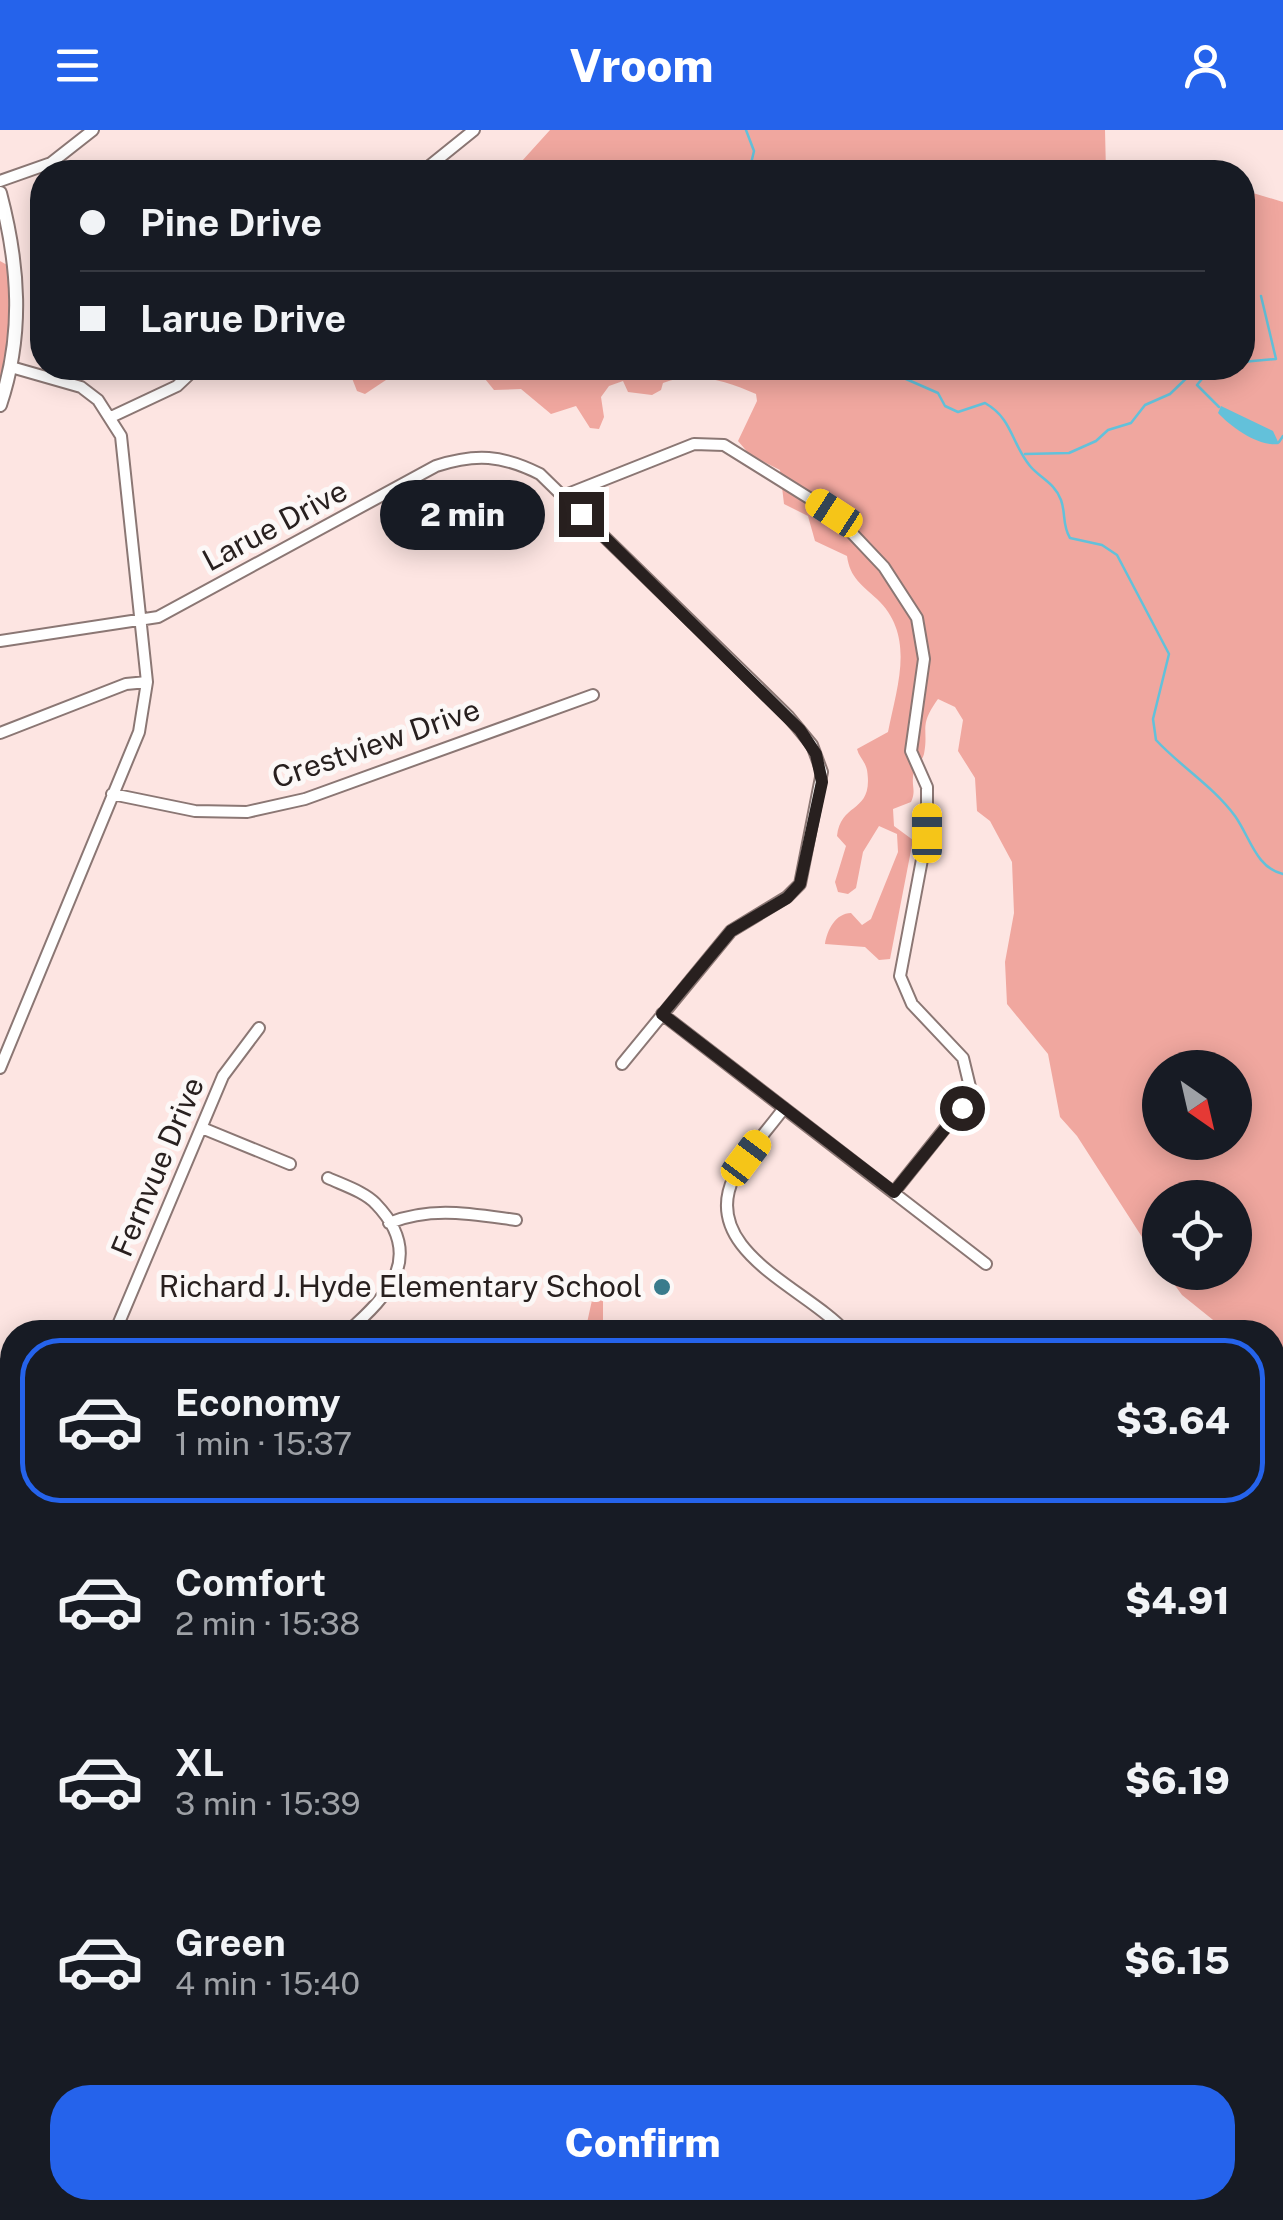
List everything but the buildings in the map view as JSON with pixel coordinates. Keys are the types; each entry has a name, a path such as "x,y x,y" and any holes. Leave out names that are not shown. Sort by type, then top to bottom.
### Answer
{"street":[{"path":"54,160 93,130"},
{"path":"437,160 474,130"},
{"path":"0,181 30,170"},
{"path":"0,193 17,285 11,367 0,406"},
{"path":"11,367 30,372"},
{"path":"0,1068 139,732 147,682 127,458 111,417 81,386 59,380"},
{"path":"111,417 183,380"},
{"path":"563,496 694,444 724,444 834,513 884,566 917,618 924,659 911,751 928,788 927,833 900,976 912,1004 963,1058 970,1087 962,1108 894,1192"},
{"name":"Larue Drive","path":"0,641 158,618 436,466 468,456 510,459 540,474 800,730 816,754 822,772 808,856 797,888 731,931 622,1064"},
{"path":"0,734 126,684 147,682"},
{"name":"Crestview Drive","path":"112,794 195,811 246,812 305,799 593,695"},
{"path":"662,1014 986,1264"},
{"name":"Fernvue Drive","path":"120,1320 223,1076 259,1028"},
{"path":"784,1108 734,1177 728,1196 730,1219 748,1254 836,1320"},
{"path":"202,1128 290,1164"},
{"path":"328,1178 374,1202 398,1236 400,1271 378,1306 361,1320"},
{"path":"390,1223 412,1214 444,1211 516,1220"}],"shaded area":[{"path":"550,130 1105,130 1106,160 523,160"},
{"path":"1255,194 1283,202 1283,1320 1213,1320 1178,1290 1252,1290 1252,1180 1142,1180 1142,1237 1077,1136 1060,1117 1048,1054 1007,1004 1005,962 1014,913 1012,862 990,821 977,811 975,778 958,751 963,720 955,707 938,699 932,708 926,722 924,754 913,774 911,802 893,809 894,826 913,840 890,959 879,960 865,947 825,944 830,928 841,916 851,913 862,925 871,919 898,852 897,834 879,826 863,852 856,888 848,894 838,892 835,882 846,846 837,836 840,825 862,801 868,784 866,767 857,749 888,732 899,679 900,645 889,613 854,576 847,556 815,541 808,516 784,504 780,470 750,455 738,441 757,401 756,394 710,380 1255,380"},
{"path":"0,261 16,270 18,307 0,405"},
{"path":"353,380 386,380 365,394 357,391"},
{"path":"486,380 672,380 652,395 628,392 623,381 609,386 601,397 604,417 599,429 590,428 576,406 551,414 521,389 494,390"},
{"path":"604,1282 612,1291 603,1299 603,1320 588,1320 594,1291"}],"water":[{"path":"1221,406 1273,431 1279,444 1263,443 1238,430 1218,413"}],"waterway":[{"path":"746,130 754,151 752,160"},
{"path":"1255,361 1276,359 1261,296"},
{"path":"908,380 938,393 945,406 958,412 985,403 994,409 1030,466 1058,494 1070,538 1102,545 1117,555 1169,654 1153,719 1156,740 1226,805 1266,865 1283,874"},
{"path":"1025,454 1069,453 1096,441 1108,430 1131,423 1145,405 1170,394 1185,380"},
{"path":"1201,380 1197,385 1219,407"},
{"path":"1279,442 1283,436"}],"place":[{"name":"Richard J. Hyde Elementary School","path":"662,1287"}],"route":[{"path":"581,514 772,700 807,738 822,772 808,856 797,888 731,931 662,1014 894,1192 962,1108"}]}
